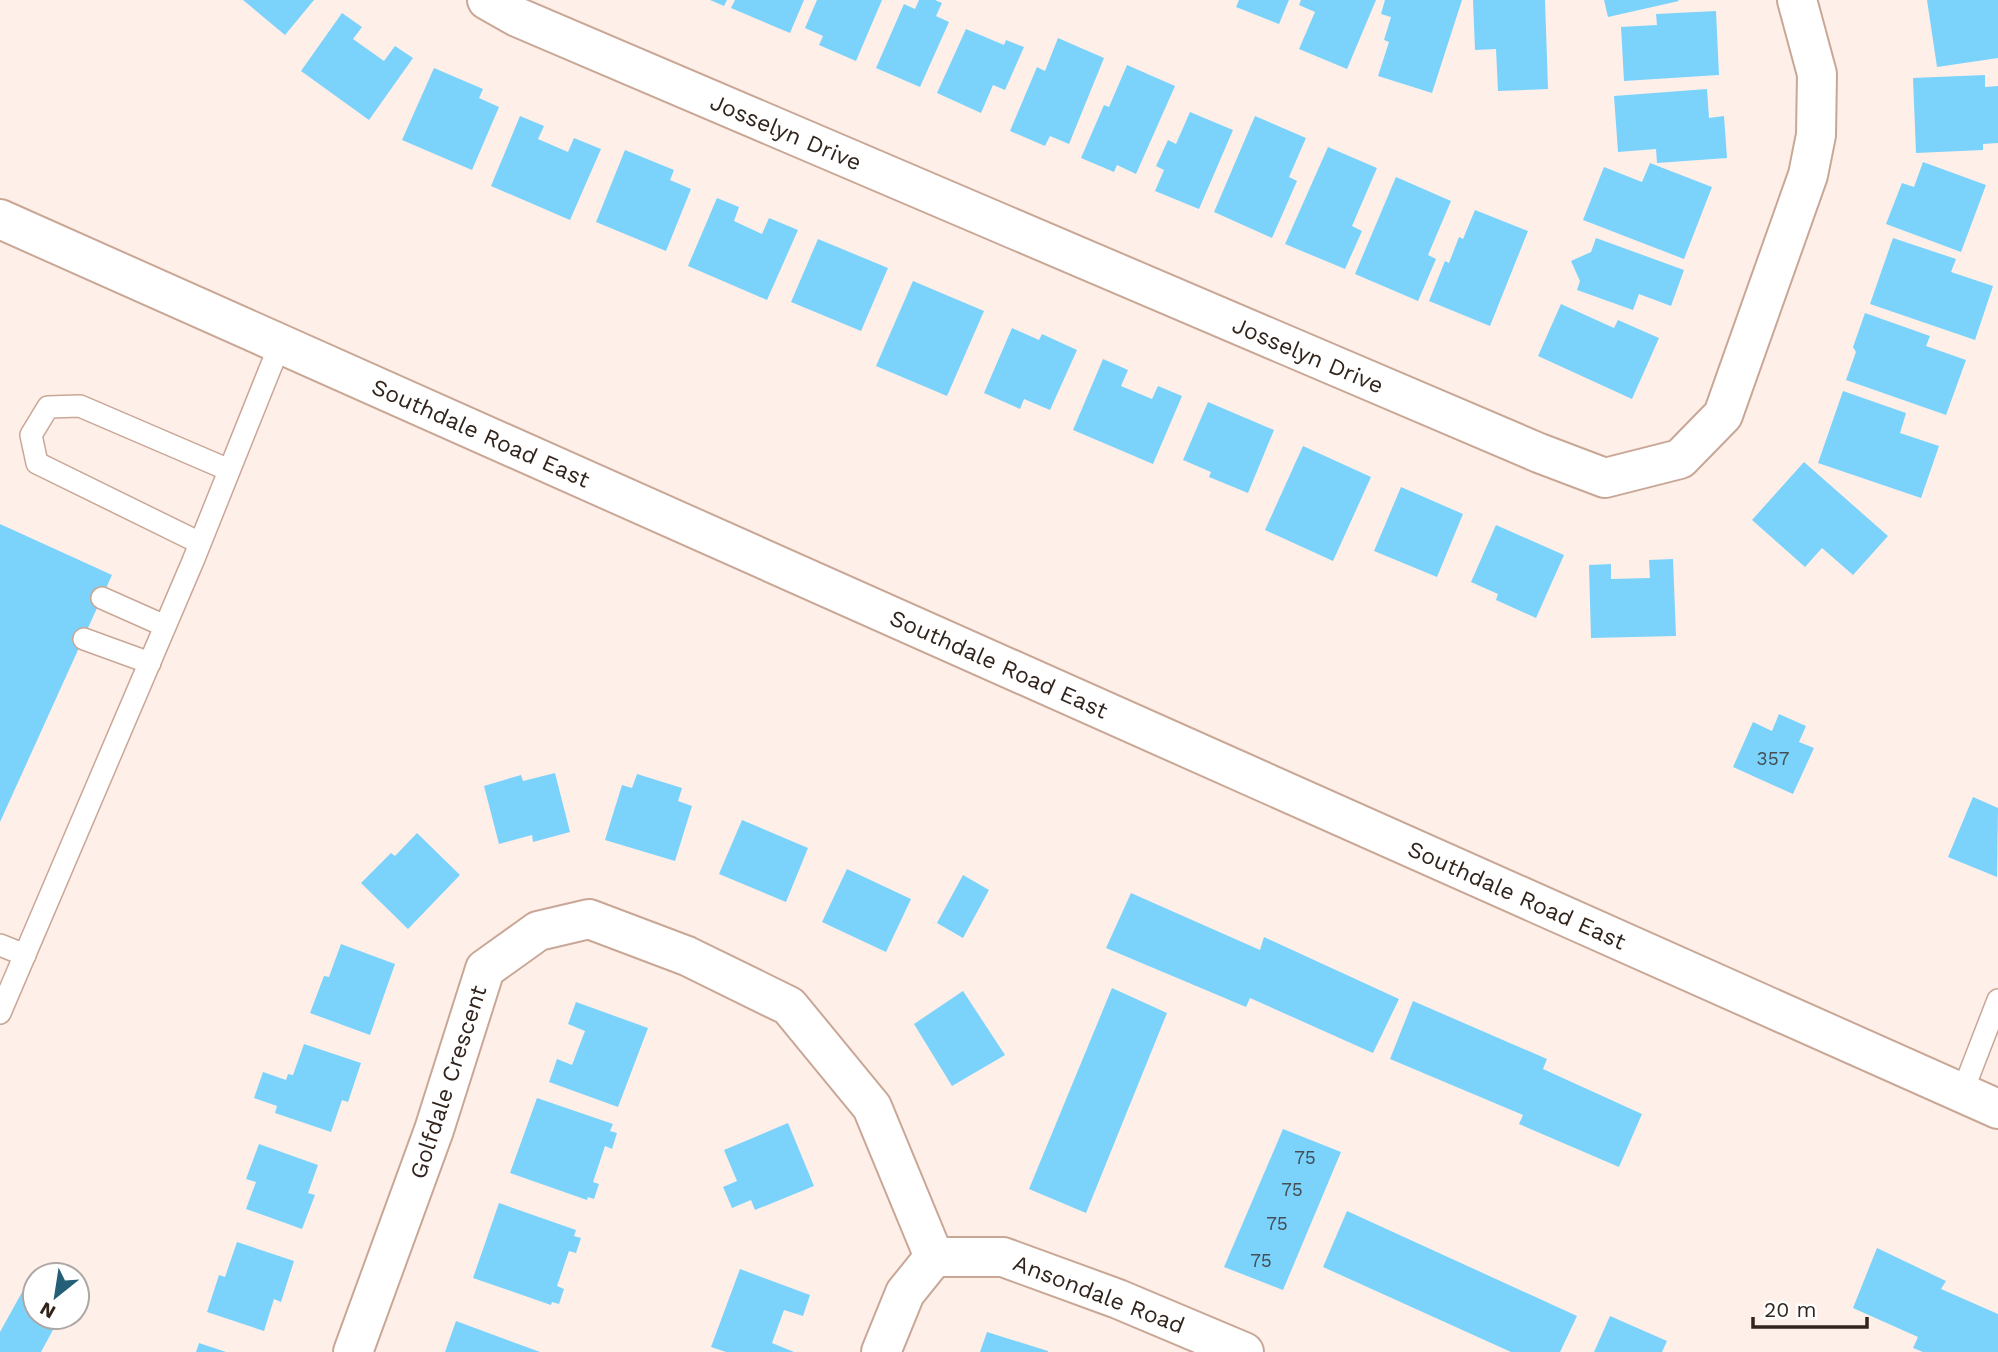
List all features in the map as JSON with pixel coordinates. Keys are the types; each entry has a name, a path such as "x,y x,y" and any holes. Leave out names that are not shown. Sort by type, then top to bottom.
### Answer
{"street":[{"name":"Josselyn Drive","path":"487,0 517,17 1539,453 1605,478 1680,459 1723,415 1808,175 1816,135 1817,74 1797,0"},
{"name":"Southdale Road East","path":"0,219 1998,1109"},
{"name":"Golfdale Crescent","path":"353,1352 434,1130 485,969 538,931 589,919 687,956 789,1006 872,1107 934,1257"},
{"path":"881,1352 905,1293 934,1257"},
{"name":"Ansondale Road","path":"934,1257 1003,1257 1118,1299 1244,1352"}],"lane":[{"path":"0,1013 166,626 280,344"},
{"path":"200,543 37,463 31,435 48,407 80,406 229,470"},
{"path":"102,598 166,626"},
{"path":"84,639 150,663"},
{"path":"0,946 25,955"},
{"path":"1962,1093 1998,1000"}],"building":[{"path":"243,0 314,0 285,35"},
{"path":"710,0 727,0 724,6"},
{"path":"735,0 804,0 790,33 731,8"},
{"path":"817,0 882,0 856,61 819,45 823,36 805,28"},
{"path":"919,0 942,3 936,16 949,22 920,87 876,68 904,4 915,9"},
{"path":"1239,0 1289,0 1279,24 1236,7"},
{"path":"1301,0 1376,0 1347,69 1299,49 1315,12 1299,5"},
{"path":"1385,0 1462,0 1432,93 1378,76 1389,42 1384,40 1391,17 1381,14"},
{"path":"1473,0 1545,0 1548,89 1498,91 1496,49 1475,50"},
{"path":"1604,0 1678,0 1679,1 1608,17"},
{"path":"1927,0 1998,0 1998,58 1937,67"},
{"path":"1716,11 1719,75 1624,81 1621,27 1657,25 1656,14"},
{"path":"342,13 362,27 353,39 384,61 395,46 413,58 369,120 301,71"},
{"path":"966,29 1004,45 1006,40 1024,47 1005,90 993,85 981,113 937,93"},
{"path":"1058,38 1104,58 1069,144 1050,136 1045,146 1010,131 1037,67 1045,71"},
{"path":"1127,65 1175,86 1136,174 1117,165 1114,172 1081,158 1104,105 1109,107"},
{"path":"434,68 483,89 479,98 499,107 472,170 402,140"},
{"path":"1985,75 1985,87 1998,86 1998,143 1983,144 1983,150 1916,153 1913,78"},
{"path":"1707,89 1709,118 1724,116 1727,158 1657,163 1656,149 1618,152 1614,96"},
{"path":"1190,112 1233,130 1199,209 1155,191 1164,170 1156,166 1168,140 1176,144"},
{"path":"520,116 544,126 538,139 568,152 574,138 601,149 570,220 491,186"},
{"path":"1255,116 1306,138 1289,177 1297,181 1272,238 1214,212"},
{"path":"1328,147 1377,168 1352,226 1362,231 1345,269 1285,244"},
{"path":"625,150 674,170 670,180 691,189 666,251 596,222"},
{"path":"1923,162 1986,185 1961,252 1886,224 1902,183 1914,187"},
{"path":"1650,163 1712,187 1684,259 1583,220 1604,167 1642,182"},
{"path":"1396,177 1451,201 1428,255 1436,259 1418,301 1355,274"},
{"path":"717,198 739,207 734,221 762,234 769,218 798,230 767,300 688,266"},
{"path":"1475,210 1528,231 1490,326 1429,301 1445,261 1449,263 1459,237 1463,239"},
{"path":"1596,238 1684,270 1671,306 1639,294 1633,310 1577,290 1580,281 1571,261 1591,252"},
{"path":"1893,238 1956,259 1951,272 1993,286 1975,340 1870,304"},
{"path":"818,239 888,268 861,331 791,302"},
{"path":"913,281 984,311 947,396 876,366"},
{"path":"1561,304 1614,328 1618,320 1659,338 1632,399 1538,356"},
{"path":"1865,313 1930,336 1926,346 1966,360 1946,415 1846,380 1856,352 1853,347"},
{"path":"1012,328 1039,340 1042,334 1077,350 1050,410 1024,399 1020,409 984,393"},
{"path":"1103,359 1128,370 1121,386 1152,399 1158,386 1182,396 1153,464 1073,430"},
{"path":"1843,391 1906,413 1900,433 1939,446 1921,498 1818,463"},
{"path":"1208,402 1274,430 1248,493 1209,477 1211,472 1183,460"},
{"path":"1303,446 1371,477 1333,561 1265,530"},
{"path":"1804,462 1888,536 1853,575 1822,548 1805,567 1752,520"},
{"path":"1401,487 1463,514 1437,577 1374,551"},
{"path":"0,524 112,575 0,822"},
{"path":"1496,525 1564,555 1536,618 1496,600 1498,594 1471,582"},
{"path":"1673,559 1676,636 1591,638 1589,565 1611,564 1611,579 1650,578 1649,560"},
{"path":"1779,714 1806,726 1799,742 1814,748 1793,794 1733,767 1753,722 1772,731"},
{"path":"555,773 570,832 533,842 532,835 499,844 484,786 521,775 523,781"},
{"path":"637,774 682,788 678,801 692,806 675,861 605,840 622,785 632,788"},
{"path":"1973,797 1998,808 1997,877 1948,857"},
{"path":"742,820 808,848 786,902 719,874"},
{"path":"417,833 460,875 408,929 361,883 391,853 395,856"},
{"path":"847,869 911,899 886,952 822,922"},
{"path":"963,875 989,890 963,938 937,923"},
{"path":"1131,893 1260,950 1264,937 1399,999 1373,1053 1250,998 1246,1007 1106,948"},
{"path":"341,944 395,964 370,1035 310,1013 324,976 329,977"},
{"path":"1112,988 1167,1013 1086,1213 1029,1189"},
{"path":"963,991 1005,1055 952,1086 914,1024"},
{"path":"1413,1001 1547,1059 1543,1069 1642,1114 1619,1167 1519,1124 1523,1115 1390,1059"},
{"path":"576,1002 648,1028 618,1107 549,1082 557,1059 572,1065 585,1031 568,1024"},
{"path":"304,1044 361,1063 348,1102 342,1100 331,1132 275,1113 277,1106 254,1098 263,1072 286,1080 288,1074 293,1075"},
{"path":"537,1098 613,1124 610,1131 617,1133 612,1149 605,1146 593,1182 599,1184 594,1199 588,1197 587,1200 510,1173"},
{"path":"788,1123 814,1186 755,1210 751,1200 732,1208 723,1187 737,1181 724,1150"},
{"path":"1283,1129 1341,1152 1283,1290 1224,1267"},
{"path":"259,1144 318,1165 308,1193 315,1195 302,1229 246,1209 256,1182 246,1179"},
{"path":"499,1203 576,1230 574,1236 581,1238 576,1253 569,1251 557,1286 564,1289 559,1304 552,1302 551,1305 473,1278"},
{"path":"1347,1211 1577,1316 1560,1352 1511,1352 1323,1267"},
{"path":"237,1242 294,1261 281,1302 274,1299 264,1331 207,1312 219,1275 225,1277"},
{"path":"1877,1248 1946,1281 1941,1289 1998,1314 1998,1352 1923,1352 1913,1348 1918,1337 1853,1308"},
{"path":"740,1269 810,1295 803,1316 784,1310 772,1343 794,1352 726,1352 711,1347"},
{"path":"21,1294 21,1331 52,1331 41,1352 0,1352 0,1332"},
{"path":"1610,1316 1667,1341 1662,1352 1594,1352"},
{"path":"456,1321 540,1352 445,1352"},
{"path":"987,1332 1048,1351 1048,1352 980,1352"},
{"path":"199,1343 226,1352 196,1352"}]}
